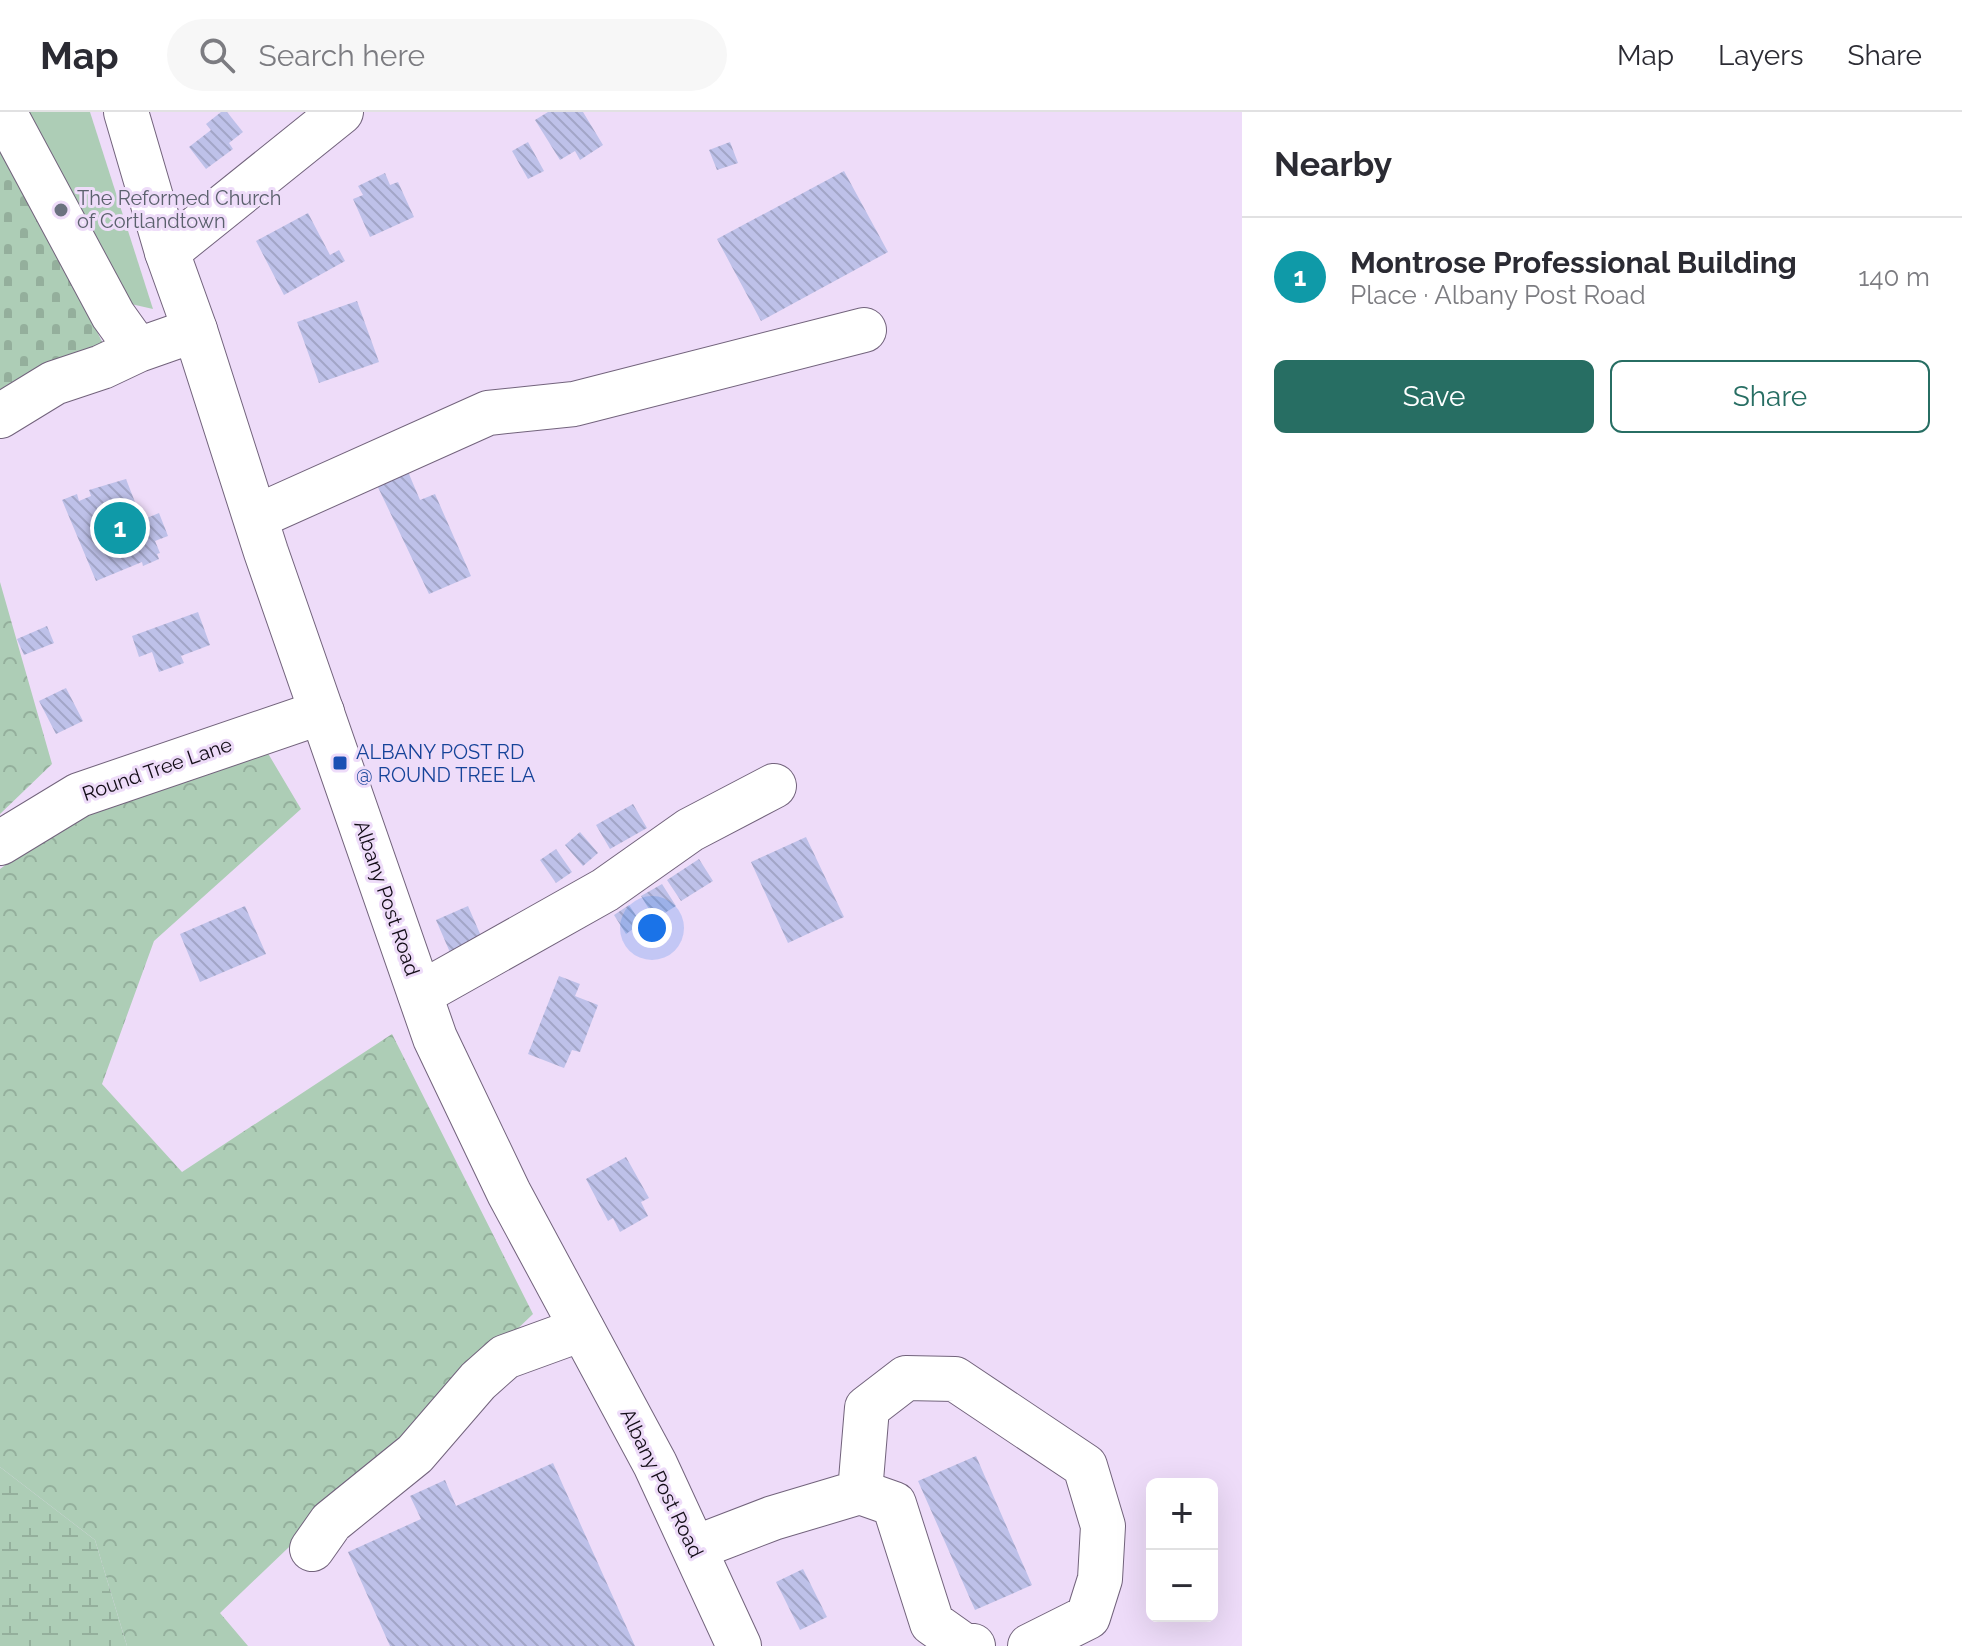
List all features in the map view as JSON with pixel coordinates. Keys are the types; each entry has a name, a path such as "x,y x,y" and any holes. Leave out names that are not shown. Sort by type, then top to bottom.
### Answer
{"main road":[{"path":"4,112 113,315 138,350"},
{"name":"Albany Post Road","path":"126,112 167,252 266,552 435,1038 502,1179 655,1464 739,1646"},
{"path":"167,252 341,112"},
{"path":"0,416 54,383 195,330"},
{"path":"256,517 488,413 574,404 864,330"},
{"name":"Round Tree Lane","path":"0,843 79,795 322,712"},
{"path":"420,994 605,890 690,830 774,786"},
{"path":"312,1549 331,1522 415,1454 478,1381 505,1357 582,1329"},
{"path":"860,1492 867,1408 906,1378 955,1379 1085,1466 1103,1526 1100,1579 1088,1617 1030,1646"},
{"path":"695,1548 773,1518 860,1492 894,1504 932,1623 963,1645 973,1646"}],"green space":[{"path":"21,112 90,112 153,309 131,304"},
{"path":"0,132 109,356 0,405"},
{"path":"0,582 52,764 0,814"},
{"path":"266,750 301,809 154,941 102,1084 182,1172 392,1034 533,1314 220,1613 248,1646 127,1646 95,1540 0,1467 0,869 71,816"},
{"path":"0,1467 95,1540 127,1646 0,1646"}],"building":[{"path":"221,112 227,112 243,132 229,143 233,149 206,169 189,147 211,130 206,124"},
{"path":"548,112 583,112 603,145 580,160 575,151 560,160 535,120"},
{"path":"528,142 544,171 528,179 512,151"},
{"path":"730,142 738,163 717,170 709,150"},
{"path":"844,171 888,252 761,321 717,239"},
{"path":"385,173 390,185 398,182 414,217 370,237 353,199 363,195 358,186"},
{"path":"308,213 330,255 339,250 345,261 284,295 256,241"},
{"path":"357,301 379,362 319,383 297,322"},
{"path":"406,467 420,500 435,494 471,576 429,594 375,481"},
{"path":"126,479 142,520 159,513 168,536 155,541 159,559 143,566 142,562 96,581 62,500 77,494 79,501 91,496 89,490"},
{"path":"198,612 210,645 181,656 184,663 159,672 152,652 139,657 132,636"},
{"path":"47,626 54,643 24,655 17,639"},
{"path":"66,688 83,721 56,734 39,701"},
{"path":"633,804 647,828 610,849 596,825"},
{"path":"580,832 598,853 583,866 565,845"},
{"path":"806,837 844,917 788,943 751,862"},
{"path":"556,849 572,872 556,883 540,860"},
{"path":"699,859 713,881 681,901 667,880"},
{"path":"662,884 676,906 655,919 641,896"},
{"path":"629,905 641,923 626,934 614,915"},
{"path":"245,906 266,954 200,982 180,934"},
{"path":"468,906 484,943 452,957 436,920"},
{"path":"559,976 580,984 575,996 598,1005 580,1052 572,1050 564,1068 528,1054"},
{"path":"626,1157 649,1198 641,1202 648,1216 620,1232 613,1218 608,1221 586,1179"},
{"path":"976,1456 1032,1585 975,1610 918,1481"},
{"path":"553,1463 635,1646 390,1646 348,1552 421,1519 410,1496 445,1480 456,1506"},
{"path":"803,1569 827,1617 800,1630 776,1582"}],"place":[{"name":"The Reformed Church of Cortlandtown","path":"61,210"},
{"name":"Montrose Professional Building","path":"120,528"},
{"name":"ALBANY POST RD @ ROUND TREE LA","path":"340,763"}]}
